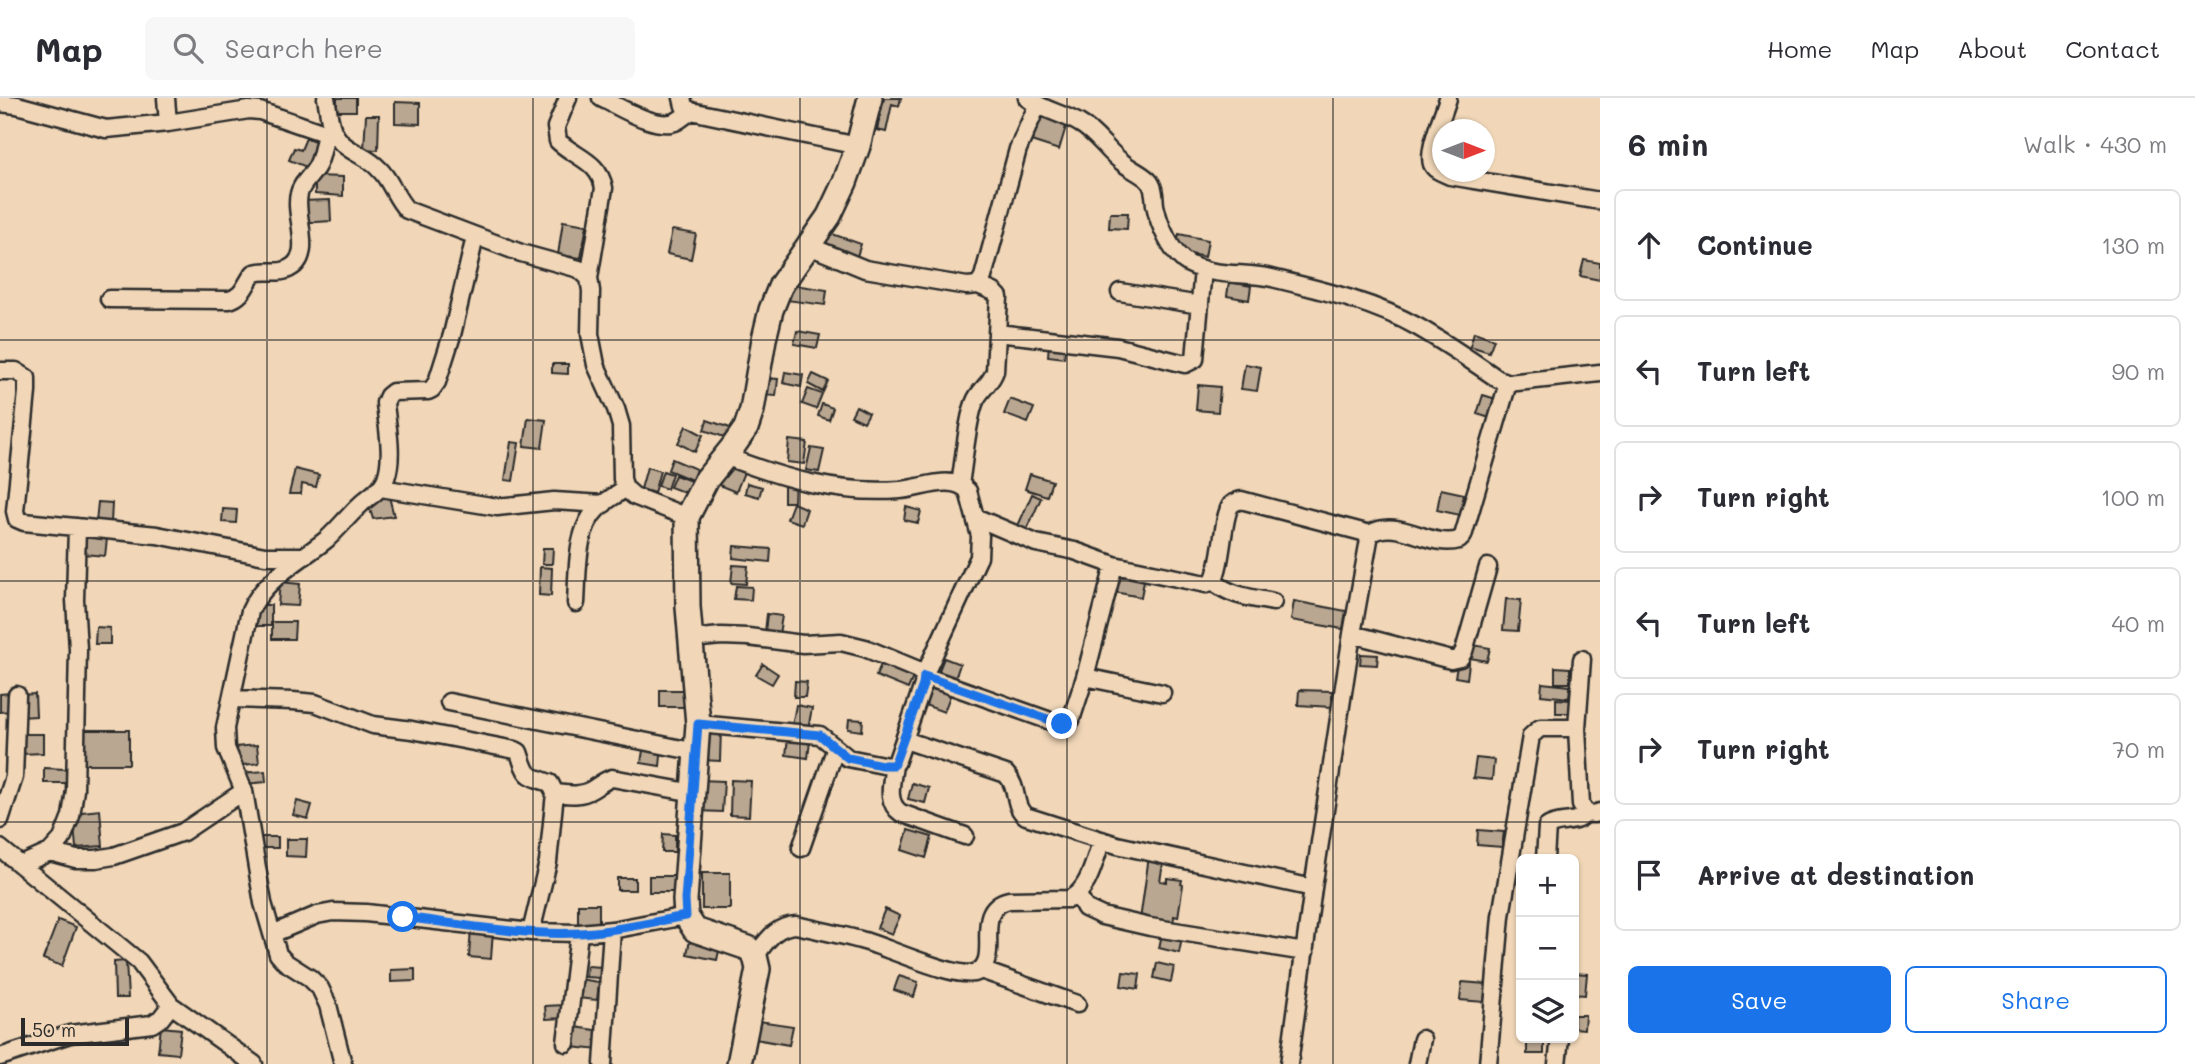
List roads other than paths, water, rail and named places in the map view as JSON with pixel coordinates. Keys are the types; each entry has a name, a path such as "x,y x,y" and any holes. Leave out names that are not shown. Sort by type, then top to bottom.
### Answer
{"street":[{"path":"166,98 168,123"},
{"path":"109,299 229,300 237,298 244,291 254,273 282,272 293,267 300,257 302,247 298,194 317,166 331,136 326,98"},
{"path":"568,98 556,127 558,141 593,165 601,174 604,188 589,278 590,334 596,365 621,426 622,479 625,488 634,496 687,517"},
{"path":"601,98 662,124 676,122 687,104 858,146"},
{"path":"739,1064 758,969 755,956 748,948 695,930 686,916 698,724 688,607 687,517 706,480 746,428 752,410 764,339 776,298 793,266 829,216 845,182 858,146 870,98"},
{"path":"1037,104 1061,98"},
{"path":"1448,98 1432,148 1431,163 1436,170 1450,176 1600,201"},
{"path":"0,103 17,105 106,129 168,123 248,110 261,111 331,136 369,159 382,171 398,200 407,210 521,253 579,269 589,278"},
{"path":"1037,104 1079,123 1096,134 1119,159 1147,179 1151,184 1158,217 1177,253 1190,264 1203,269 1270,278 1369,306 1417,327 1508,383 1600,373"},
{"path":"978,285 983,277 1018,149 1037,104"},
{"path":"343,1064 328,1005 320,988 278,954 263,903 244,791 226,748 225,728 250,611 256,598 272,581 329,537 363,501 381,488 387,476 389,460 386,403 388,396 393,392 428,391 437,382 452,335 475,237"},
{"path":"808,246 865,269 967,286 978,285 999,297 995,371 992,381 976,399 972,411 960,484"},
{"path":"997,333 1118,347 1185,364 1192,363 1195,359 1203,269"},
{"path":"1120,292 1200,305"},
{"path":"0,371 16,371 27,378 15,511 17,519 24,522 157,535 265,556 305,556"},
{"path":"975,517 1026,540 1075,551 1114,565 1206,584 1213,581 1219,570 1228,512 1233,503 1241,500 1370,534 1379,529 1393,529 1447,542 1459,540 1463,536 1508,383"},
{"path":"725,456 778,475 835,489 902,490 948,482 960,484 968,491 980,536 979,557 924,676 905,740 894,765 891,802 893,808 901,813 965,836"},
{"path":"381,488 497,507 554,501 604,504"},
{"path":"576,603 578,562 590,519 597,508 625,488"},
{"path":"21,865 50,852 62,839 71,816 75,790 78,649 75,600 77,527"},
{"path":"1289,1064 1313,888 1370,534"},
{"path":"691,639 721,636 803,644 841,642 865,648 918,670 924,676 1062,724 1068,723 1085,677 1114,565"},
{"path":"1352,634 1451,660 1460,657 1489,567"},
{"path":"1213,581 1229,592 1273,602"},
{"path":"1545,854 1547,827 1556,822 1576,821 1593,813 1581,804 1577,728 1582,659"},
{"path":"1085,677 1162,693"},
{"path":"0,820 14,777 16,695"},
{"path":"232,699 315,703 373,725 412,730 519,752 528,775 551,783 555,793 548,862 531,932"},
{"path":"449,702 697,752"},
{"path":"698,724 820,735 848,758 894,765"},
{"path":"1488,1064 1501,916 1515,869 1531,736 1540,728 1577,728"},
{"path":"905,740 1006,774 1015,788 1021,814 1102,840 1313,888"},
{"path":"801,848 835,750"},
{"path":"555,793 589,792 612,778 694,793"},
{"path":"50,852 76,859 114,856 183,832 244,791"},
{"path":"981,970 985,962 993,907 1009,900 1069,898 1078,895 1085,886 1102,840"},
{"path":"0,848 139,962 171,1005 254,1064"},
{"path":"1078,895 1085,908 1102,916 1150,927 1305,952"},
{"path":"272,934 317,915 333,912 366,913 531,932 579,933 612,930 686,916"},
{"path":"755,956 776,930 786,925 796,925 864,941 939,968 965,974 981,970 1077,1004"},
{"path":"603,1064 612,930"},
{"path":"566,1044 579,933"},
{"path":"0,1057 70,1034 152,1024 161,1018 171,1005"},
{"path":"1417,1064 1422,1039"},
{"path":"1557,1064 1559,1043"}]}
